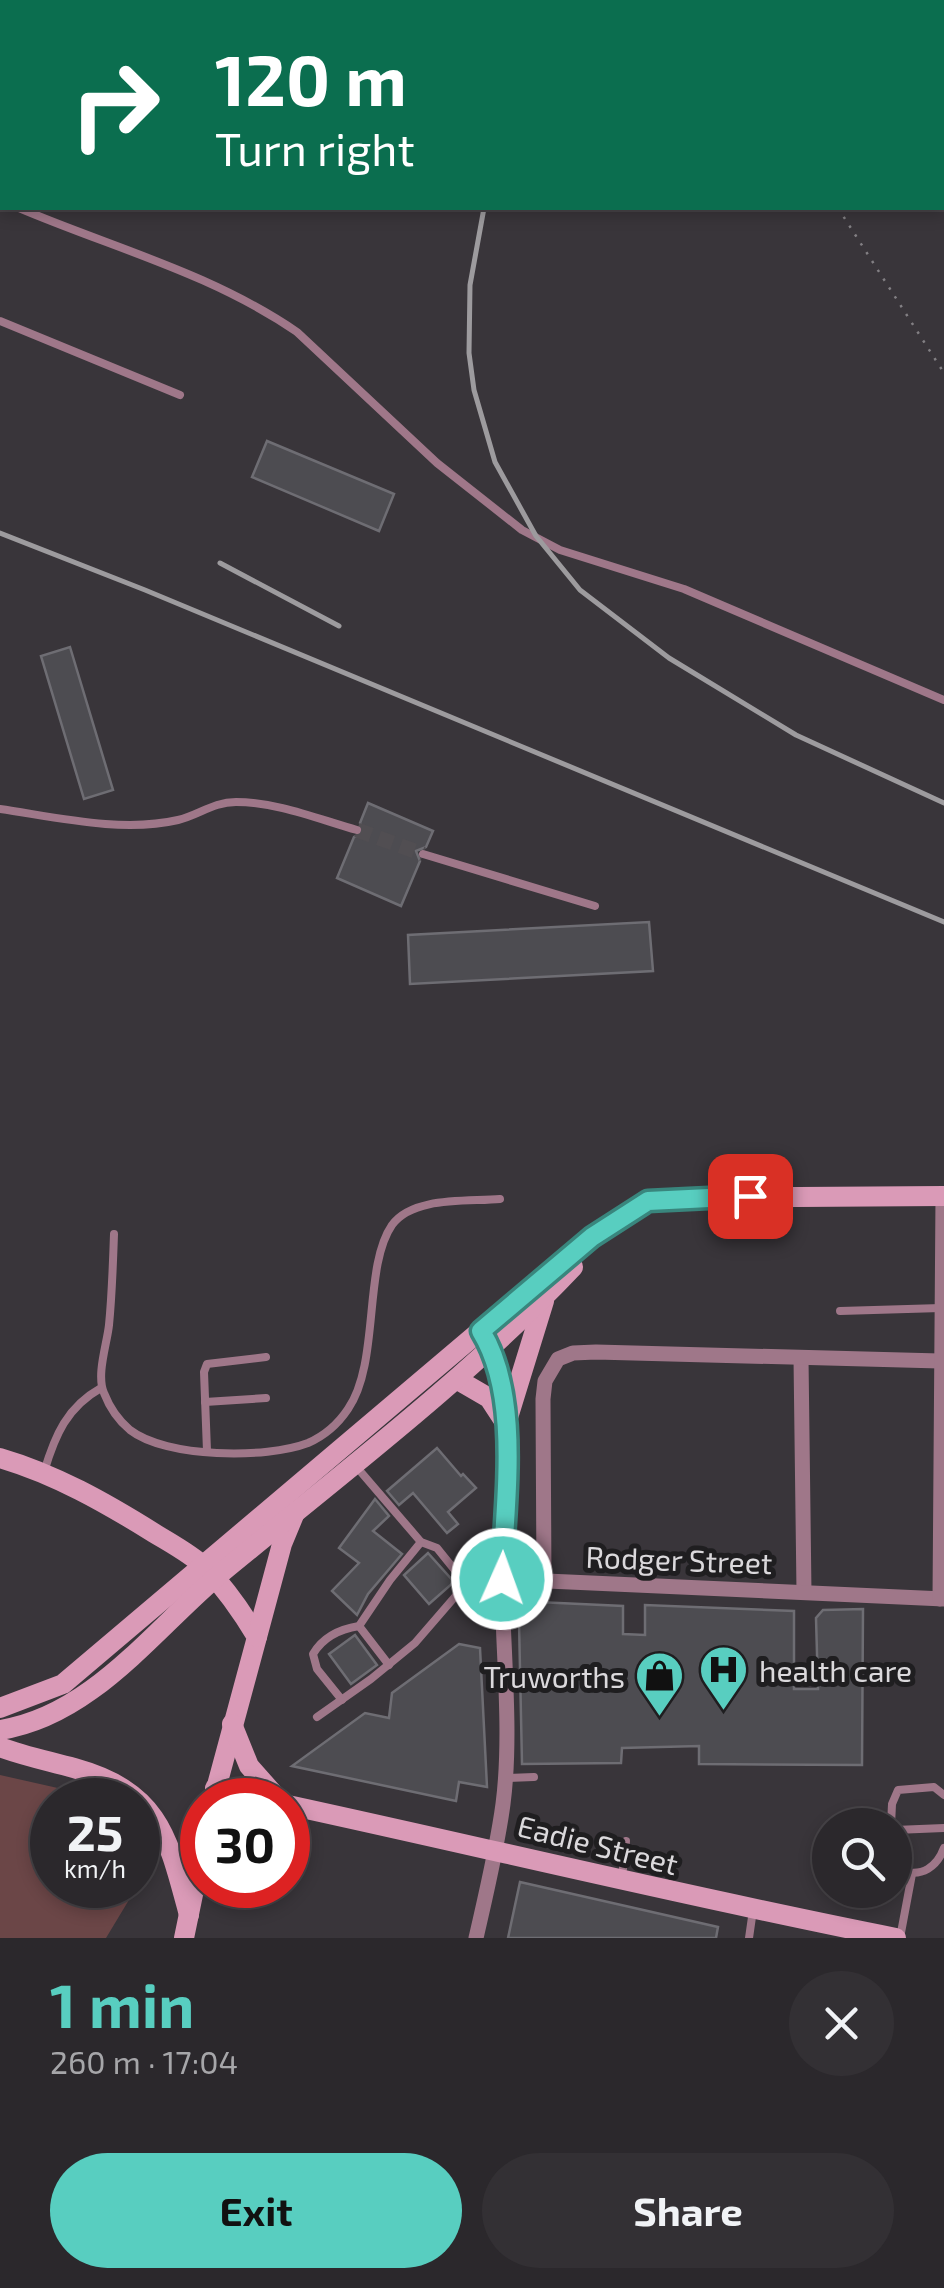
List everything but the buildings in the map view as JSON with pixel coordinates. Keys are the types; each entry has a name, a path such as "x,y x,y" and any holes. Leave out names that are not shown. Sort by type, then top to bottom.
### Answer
{"main road":[{"path":"0,1730 48,1714 99,1684 209,1572 295,1513 458,1380 487,1340 602,1231 648,1201 943,1196"},
{"path":"0,1708 63,1684 209,1572 487,1340 546,1296 602,1231"},
{"path":"506,1424 546,1296"},
{"path":"458,1380 490,1398 506,1424"},
{"path":"0,1458 43,1472 138,1523 209,1572 257,1637"},
{"path":"218,1778 282,1544 295,1513"},
{"path":"232,1724 249,1766 260,1778"},
{"path":"0,1747 107,1779 140,1799 159,1824 172,1854 189,1916"},
{"name":"Eadie Street","path":"310,1810 753,1910 827,1931 898,1938"},
{"path":"184,1938 191,1908"}],"street":[{"path":"942,1599 943,1196"},
{"path":"476,1938 496,1850 506,1778 502,1579 506,1424 487,1340"},
{"path":"544,1581 545,1381 558,1358 596,1352 940,1360"},
{"path":"801,1358 804,1592"},
{"name":"Rodger Street","path":"502,1579 942,1599"}],"lane":[{"path":"25,210 188,272 263,308 297,332 483,502 538,540 684,590 944,700"},
{"path":"0,320 180,395"},
{"path":"0,809 144,824 178,820 217,803 236,802 275,807 357,830"},
{"path":"423,854 595,906"},
{"path":"114,1234 101,1388 114,1412 129,1429 148,1440 177,1448 280,1450 310,1442 335,1426 352,1405 364,1366 381,1252 392,1226 407,1212 428,1205 500,1199"},
{"path":"840,1311 941,1308"},
{"path":"207,1451 206,1364 266,1357"},
{"path":"43,1472 53,1442 72,1409 101,1388"},
{"path":"205,1402 266,1398"},
{"path":"354,1464 421,1542 437,1548 466,1584"},
{"path":"342,1700 317,1669 313,1654 341,1629 359,1626 421,1542"},
{"path":"316,1717 415,1643 466,1584 502,1579"},
{"path":"359,1626 389,1665"},
{"path":"506,1778 534,1776"},
{"path":"892,1808 898,1790 934,1786 944,1795"},
{"path":"912,1828 944,1828"},
{"path":"621,1882 626,1841"},
{"path":"912,1874 937,1863 944,1848"},
{"path":"898,1938 905,1908"},
{"path":"749,1938 753,1910"}],"path":[{"path":"839,210 944,373"}],"shaded area":[{"path":"0,1775 30,1782 30,1908 124,1908 106,1938 0,1938"}],"tunnel":[{"path":"357,830 423,854"}],"railway":[{"path":"484,210 470,285 469,353 474,390 495,462 536,536 580,590 669,658 796,735 944,803"},
{"path":"0,533 944,922"},
{"path":"220,563 339,626"}],"place":[{"name":"health care","path":"724,1712"},
{"name":"Truworths","path":"660,1718"}],"route":[{"path":"502,1579 506,1424 492,1349 481,1331 592,1237 648,1201 750,1196"}]}
